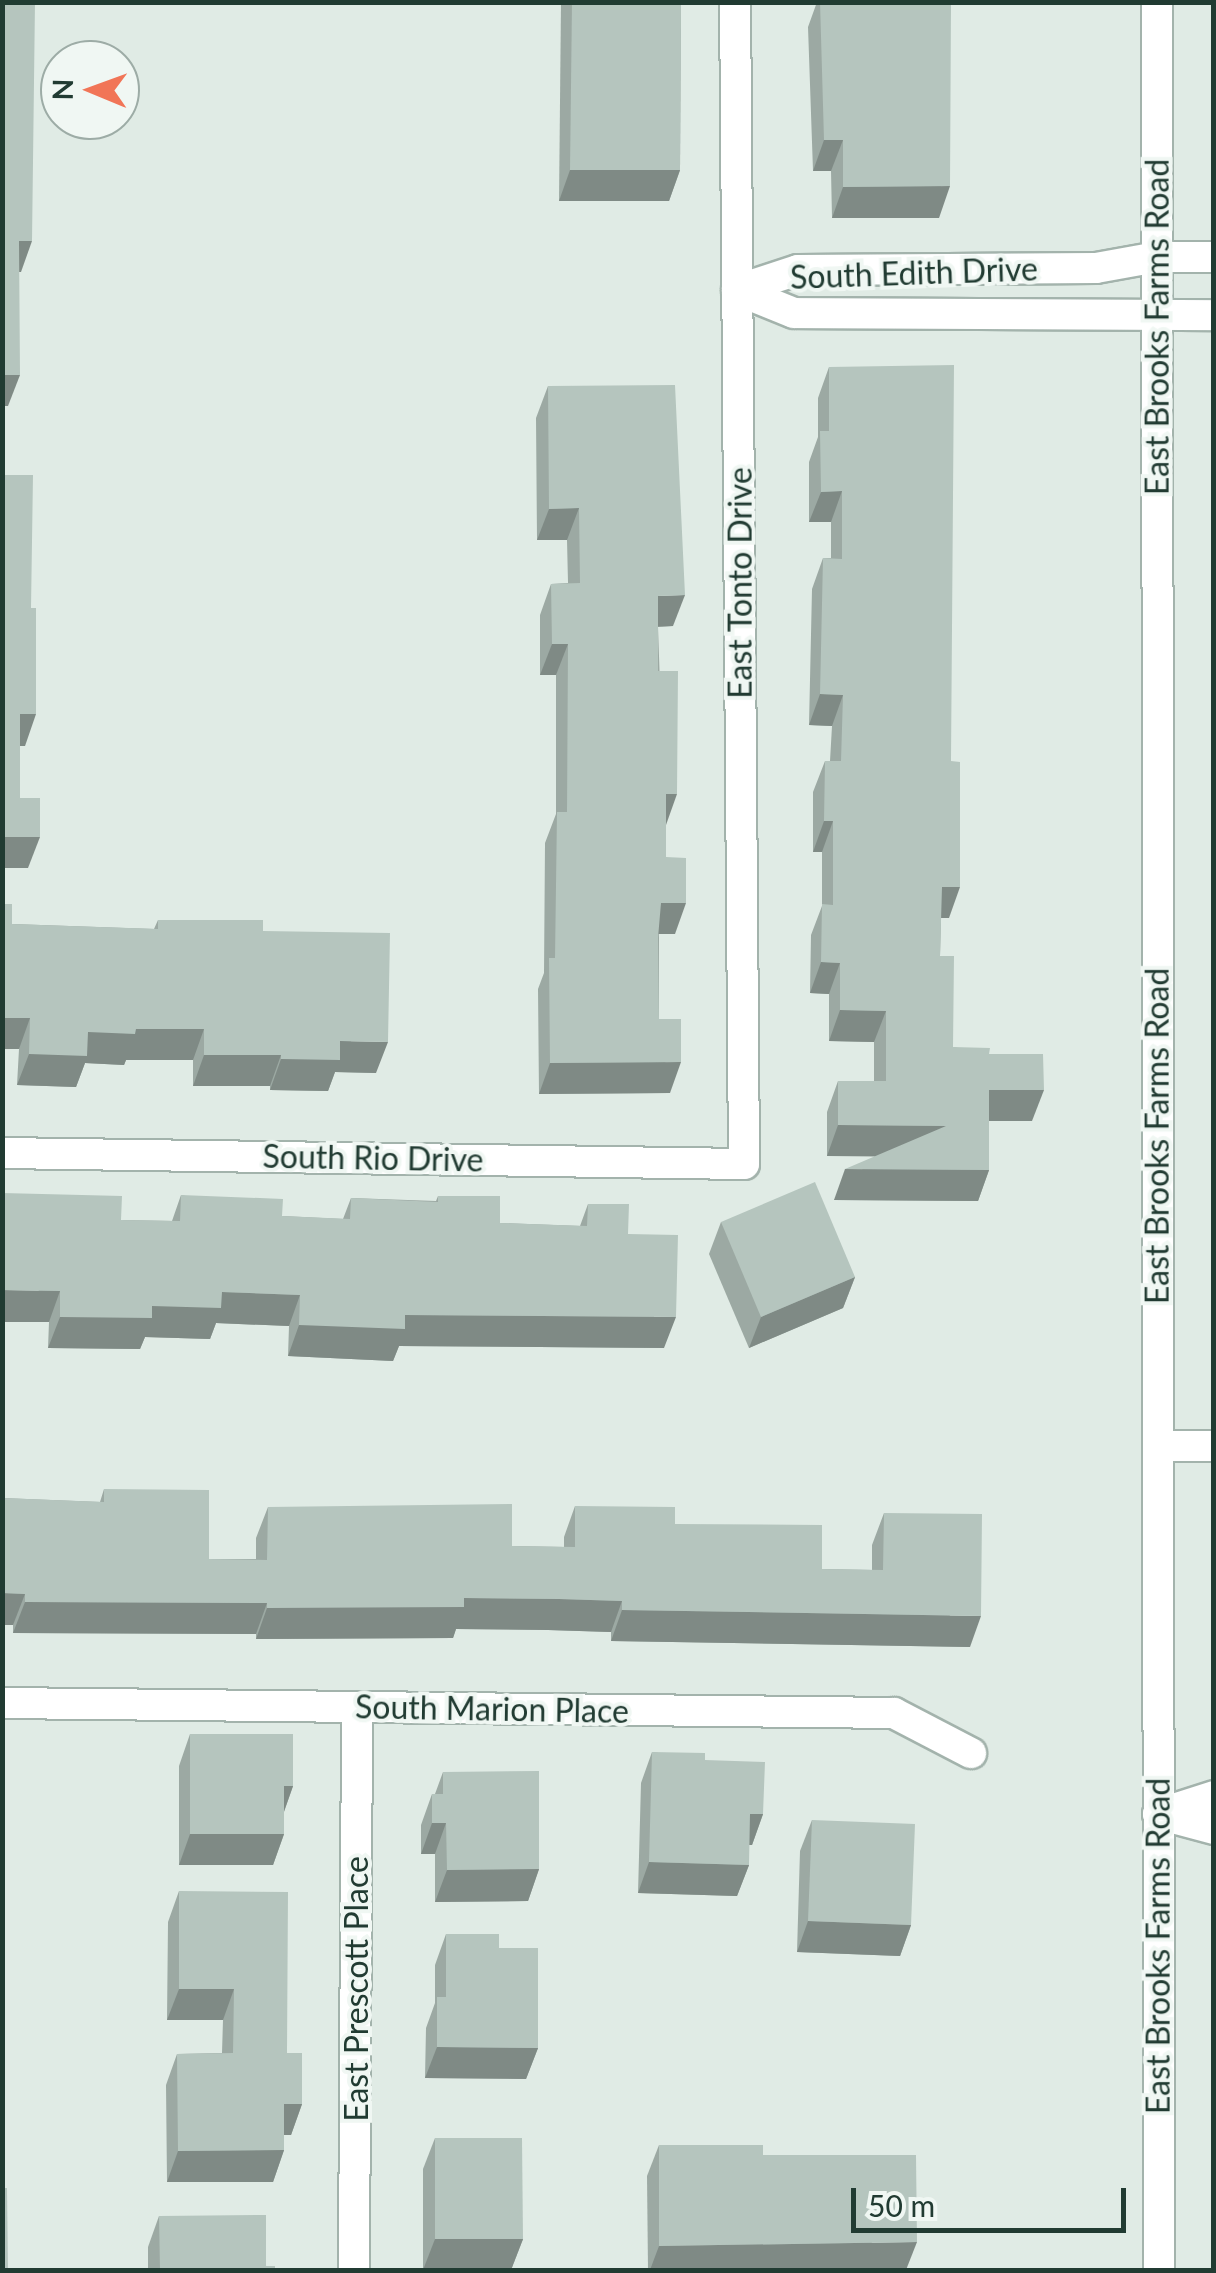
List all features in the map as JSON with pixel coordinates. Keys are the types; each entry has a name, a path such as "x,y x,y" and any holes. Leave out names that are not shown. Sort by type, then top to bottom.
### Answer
{"street":[{"name":"East Tonto Drive","path":"735,2 744,1164"},
{"name":"East Brooks Farms Road","path":"1157,2 1159,2270"},
{"name":"South Edith Drive","path":"737,290 798,270 1096,268 1157,258 1214,258"},
{"path":"941,268 941,314"},
{"name":"South Edith Drive","path":"737,290 794,313 1214,314"},
{"name":"South Rio Drive","path":"2,1153 744,1164"},
{"path":"1158,1446 1214,1446"},
{"name":"South Marion Place","path":"2,1703 894,1713 971,1753"},
{"name":"East Prescott Place","path":"354,2270 357,1708"},
{"path":"1158,1814 1214,1796"},
{"path":"1158,1814 1214,1829"}],"building":[{"path":"2,2 35,2 32,241 19,241 20,375 2,375"},
{"path":"572,2 681,2 680,170 570,170"},
{"path":"820,2 951,2 950,186 843,187 843,140 824,140"},
{"path":"954,365 951,761 960,762 960,887 942,887 940,956 954,956 953,1047 990,1048 989,1054 1043,1054 1044,1090 989,1090 989,1170 845,1169 946,1126 838,1125 838,1081 886,1081 886,1011 840,1010 840,963 821,962 822,904 833,905 833,821 824,821 825,761 841,761 843,695 820,694 823,558 842,559 842,491 821,492 820,431 829,431 829,367"},
{"path":"675,385 685,595 658,596 658,671 678,671 677,794 666,794 666,857 686,858 686,903 661,903 658,938 659,1019 681,1019 681,1062 550,1063 549,958 555,958 557,812 567,812 568,644 552,644 551,584 580,583 579,508 549,509 548,386"},
{"path":"2,475 33,475 31,608 36,608 36,714 20,714 20,798 40,798 40,837 2,837"},
{"path":"2,904 12,904 12,924 158,929 158,920 263,920 263,931 390,933 388,1042 340,1041 340,1060 281,1059 281,1055 204,1055 204,1029 136,1029 135,1034 88,1032 87,1056 29,1054 30,1018 2,1018"},
{"path":"815,1182 855,1277 761,1317 721,1222"},
{"path":"2,1193 122,1196 121,1220 180,1221 181,1195 283,1199 282,1216 350,1219 351,1198 438,1202 438,1196 500,1196 500,1223 587,1226 588,1204 629,1204 628,1234 678,1235 676,1317 405,1315 405,1329 299,1325 300,1295 222,1292 221,1308 152,1306 152,1318 60,1317 60,1291 2,1290"},
{"path":"104,1489 209,1490 209,1559 267,1560 268,1507 512,1504 512,1546 575,1547 575,1506 675,1507 675,1524 822,1525 822,1569 883,1570 884,1513 982,1514 981,1616 622,1610 622,1601 559,1599 464,1598 464,1607 267,1608 267,1603 25,1602 25,1594 2,1593 2,1498 104,1502"},
{"path":"190,1734 293,1734 293,1786 284,1786 284,1834 190,1834"},
{"path":"652,1752 705,1753 705,1760 765,1762 763,1814 750,1814 749,1865 649,1862"},
{"path":"539,1771 539,1869 447,1870 446,1823 432,1823 432,1794 443,1794 443,1772"},
{"path":"812,1820 915,1824 911,1925 808,1921"},
{"path":"179,1891 288,1892 287,2053 302,2053 302,2104 284,2104 284,2150 178,2151 177,2054 233,2053 234,1989 179,1989"},
{"path":"446,1934 499,1934 499,1948 538,1948 538,2048 437,2047 437,1997 446,1997"},
{"path":"435,2138 522,2138 523,2239 435,2239"},
{"path":"659,2145 763,2145 763,2155 916,2155 917,2242 659,2246"},
{"path":"2,2188 7,2188 8,2270 2,2270"},
{"path":"266,2215 266,2266 275,2266 275,2270 160,2270 159,2216"}]}
